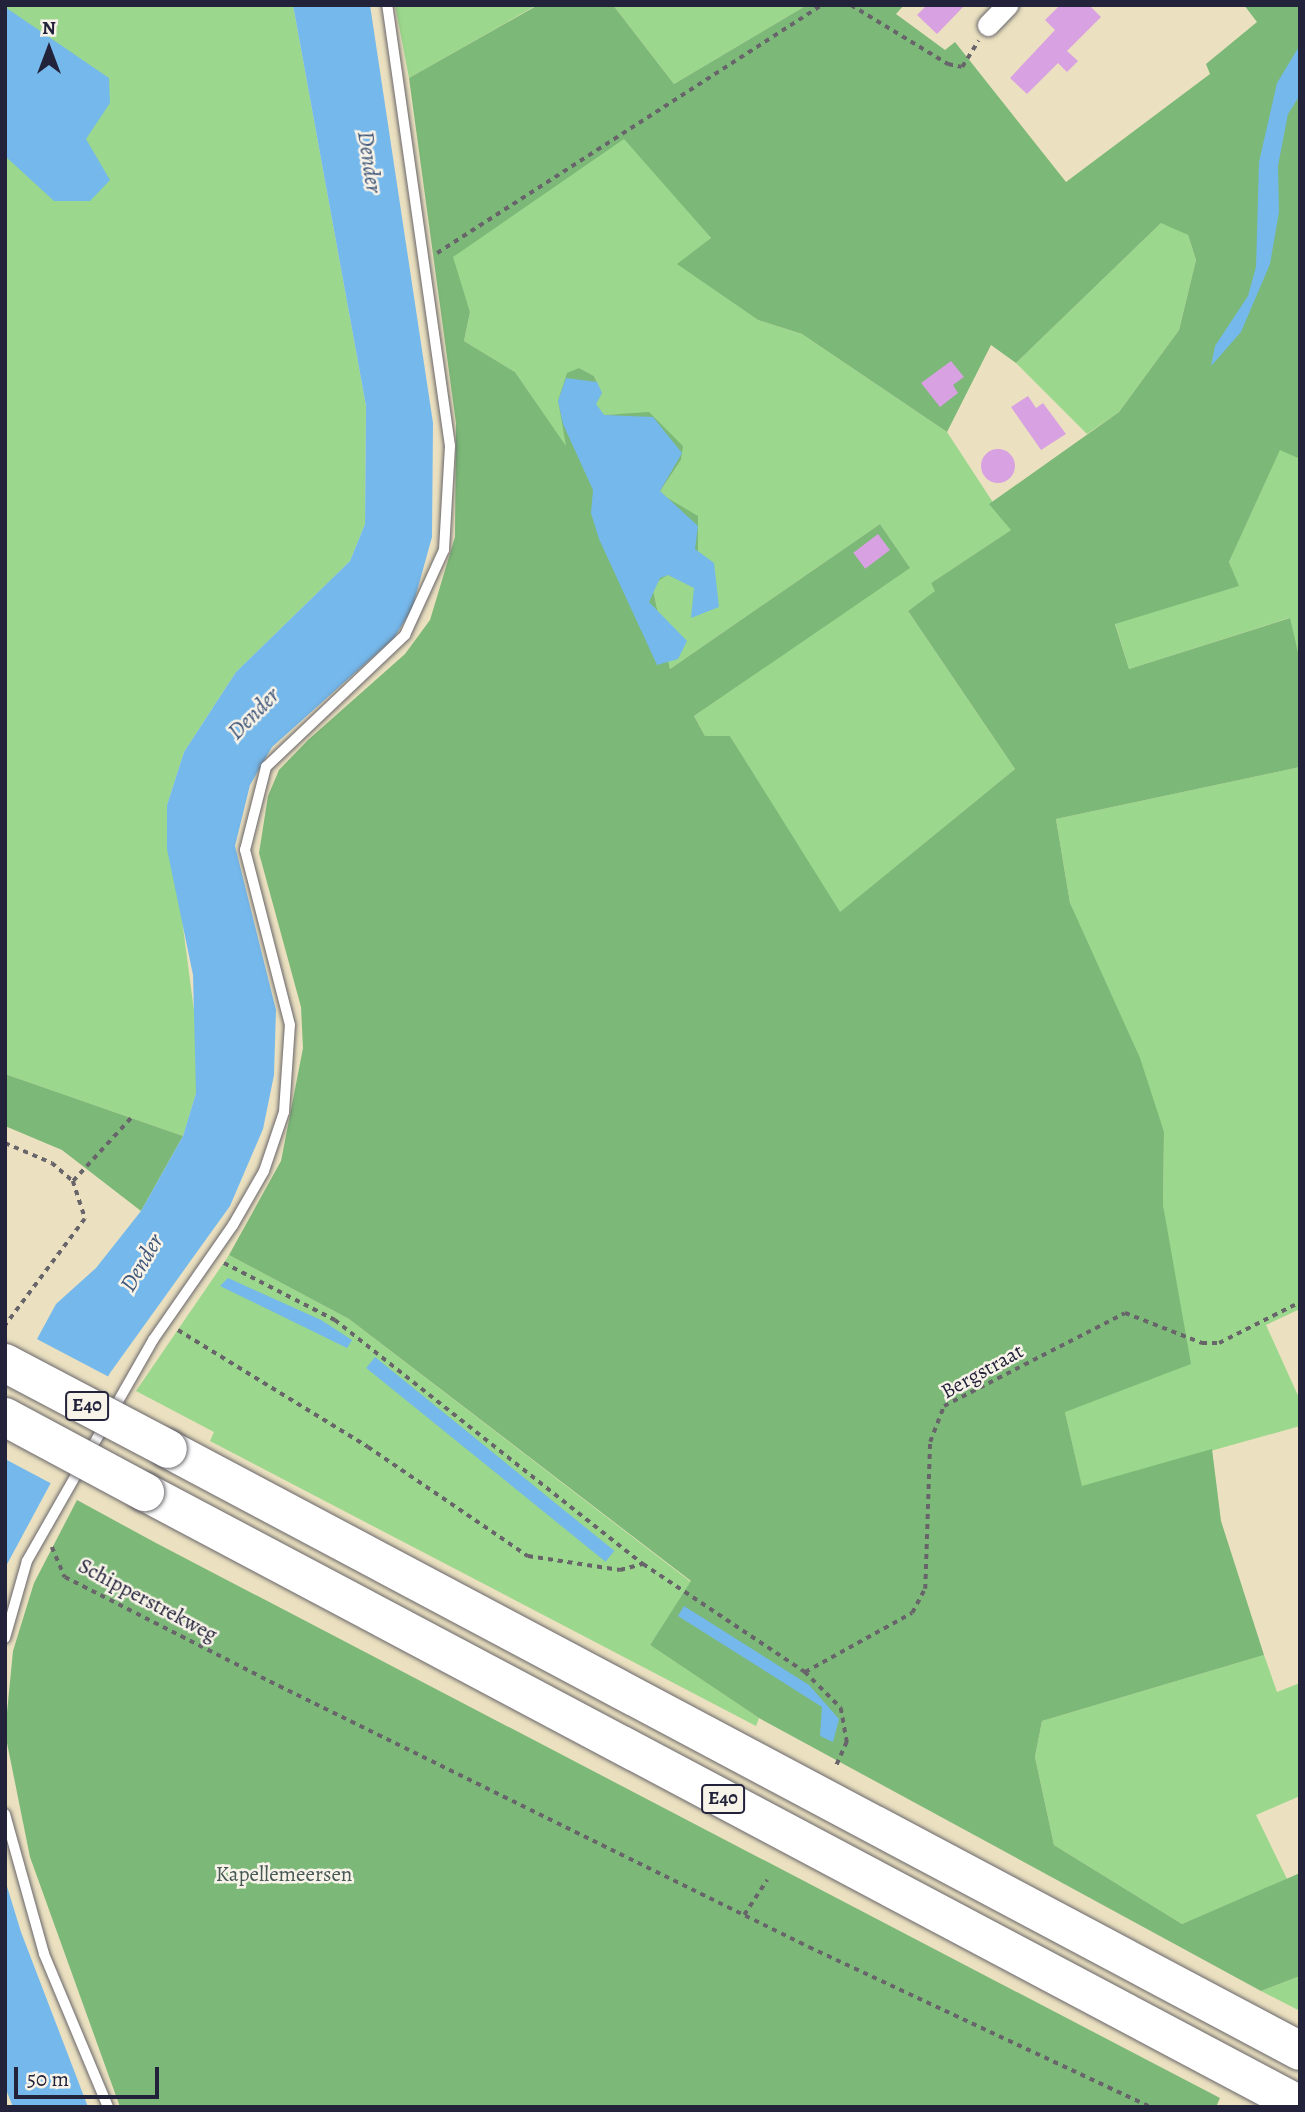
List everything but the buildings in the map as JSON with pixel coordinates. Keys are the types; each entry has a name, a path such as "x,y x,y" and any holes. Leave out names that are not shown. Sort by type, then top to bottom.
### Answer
{"highway":[{"name":"E40","path":"5,1363 1300,2050"},
{"name":"E40","path":"5,1417 1300,2105"}],"street":[{"path":"988,25 1007,5"}],"lane":[{"path":"5,1638 27,1561 166,1322 212,1257 264,1171 284,1112 290,1024 245,850 251,809 266,767 405,635 444,550 450,446 387,5"},
{"path":"5,1814 44,1954 108,2107"}],"path":[{"path":"424,262 822,5"},
{"path":"851,5 962,67 988,25"},
{"path":"73,1181 131,1118"},
{"path":"5,1143 52,1163 73,1181 85,1219 5,1326"},
{"path":"212,1257 335,1320 643,1563 805,1672 841,1708 847,1742 836,1767"},
{"name":"Bergstraat","path":"805,1672 912,1613 925,1589 930,1442 944,1406 1125,1313 1202,1343 1219,1343 1300,1302"},
{"path":"166,1322 368,1447 528,1556 620,1570 643,1563"},
{"name":"Schipperstrekweg","path":"45,1529 65,1577 261,1677 744,1915 1150,2107"},
{"path":"744,1915 767,1880"}],"green space":[{"path":"5,5 293,5 366,406 365,524 350,561 236,672 184,752 167,805 199,1049 196,1093 183,1136 5,1074"},
{"path":"395,5 537,5 409,78"},
{"path":"538,5 613,5 674,84 807,5 904,5 896,14 945,50 955,42 1066,182 1210,74 1206,64 1257,22 1244,5 1300,5 1300,459 1280,450 1229,562 1239,586 1115,624 1129,669 1290,618 1300,661 1300,767 1056,819 1070,903 1140,1058 1164,1132 1163,1205 1191,1364 1065,1412 1082,1486 1212,1449 1221,1521 1264,1655 1042,1721 1035,1757 1054,1845 1182,1924 1300,1873 1300,1976 1261,1991 759,1718 650,1645 691,1581 349,1319 229,1255 281,1161 303,1048 301,1007 259,853 268,796 279,770 308,740 405,654 430,620 455,537 456,423 409,78","holes":["624,139 711,238 677,264 758,320 802,334 947,432 991,345 1016,363 1161,223 1188,235 1196,260 1179,330 1119,412 989,504 1011,530 931,583 935,591 908,611 1015,769 840,912 730,736 705,736 694,716 910,568 880,524 670,669 652,585 698,555 698,516 659,493 681,460 683,446 649,412 604,415 595,406 602,393 594,376 579,368 567,373 558,401 566,446 515,372 464,341 470,312 453,257"]},
{"path":"613,5 807,5 674,84"},
{"path":"624,138 711,238 678,264 758,320 802,334 947,432 1011,530 931,583 936,591 908,611 1015,769 839,913 730,736 705,736 694,716 909,567 880,524 670,669 652,585 659,493 681,460 682,446 649,413 604,415 595,406 602,393 594,376 579,368 558,401 567,448 515,372 464,341 470,312 452,257"},
{"path":"1162,222 1188,235 1196,260 1179,330 1119,412 1087,434 1016,363"},
{"path":"1280,449 1300,459 1300,661 1289,618 1129,669 1115,623 1238,586 1229,562"},
{"path":"1300,767 1300,1309 1266,1325 1300,1400 1300,1426 1082,1487 1065,1412 1173,1279 1163,1205 1164,1132 1070,903 1056,819"},
{"path":"5,1074 183,1136 141,1211 62,1150 5,1126"},
{"path":"229,1255 349,1319 691,1582 650,1645 759,1718 756,1726 210,1441 214,1432 136,1391"},
{"name":"Kapellemeersen","path":"77,1500 1220,2098 1216,2107 120,2107 30,1857 5,1733 13,1651 34,1583"},
{"path":"1264,1655 1277,1692 1300,1683 1300,1796 1256,1815 1287,1879 1182,1924 1054,1845 1035,1757 1042,1721"},
{"path":"1300,1976 1300,2011 1261,1991"}],"water":[{"name":"Dender","path":"293,5 370,5 433,423 432,537 412,609 394,638 272,747 250,785 235,846 276,1010 274,1075 263,1129 230,1206 110,1373 5,1568 5,1398 56,1304 96,1268 141,1211 183,1136 196,1093 193,975 167,849 167,805 184,752 236,672 350,561 365,524 366,406"},
{"path":"5,7 109,78 110,103 86,139 110,180 90,201 54,201 5,156"},
{"path":"1300,45 1300,95 1288,114 1278,166 1279,212 1270,264 1241,332 1211,366 1215,346 1248,296 1256,267 1259,162 1277,83"},
{"path":"566,378 597,382 602,393 596,404 604,415 653,417 682,453 660,491 698,526 695,549 714,563 719,607 691,618 694,588 668,575 660,578 649,602 687,641 678,659 657,665 599,539 591,513 593,490 563,424 558,401"},
{"path":"228,1278 321,1320 352,1340 347,1348 220,1286"},
{"path":"375,1357 614,1551 606,1562 366,1368"},
{"path":"684,1606 809,1685 839,1719 833,1742 820,1736 822,1707 678,1616"},
{"path":"5,1880 21,1932 88,2107 13,2107 5,2087"}],"pier":[{"path":"33,1337 111,1378 54,1485 5,1459 5,1390"}]}
